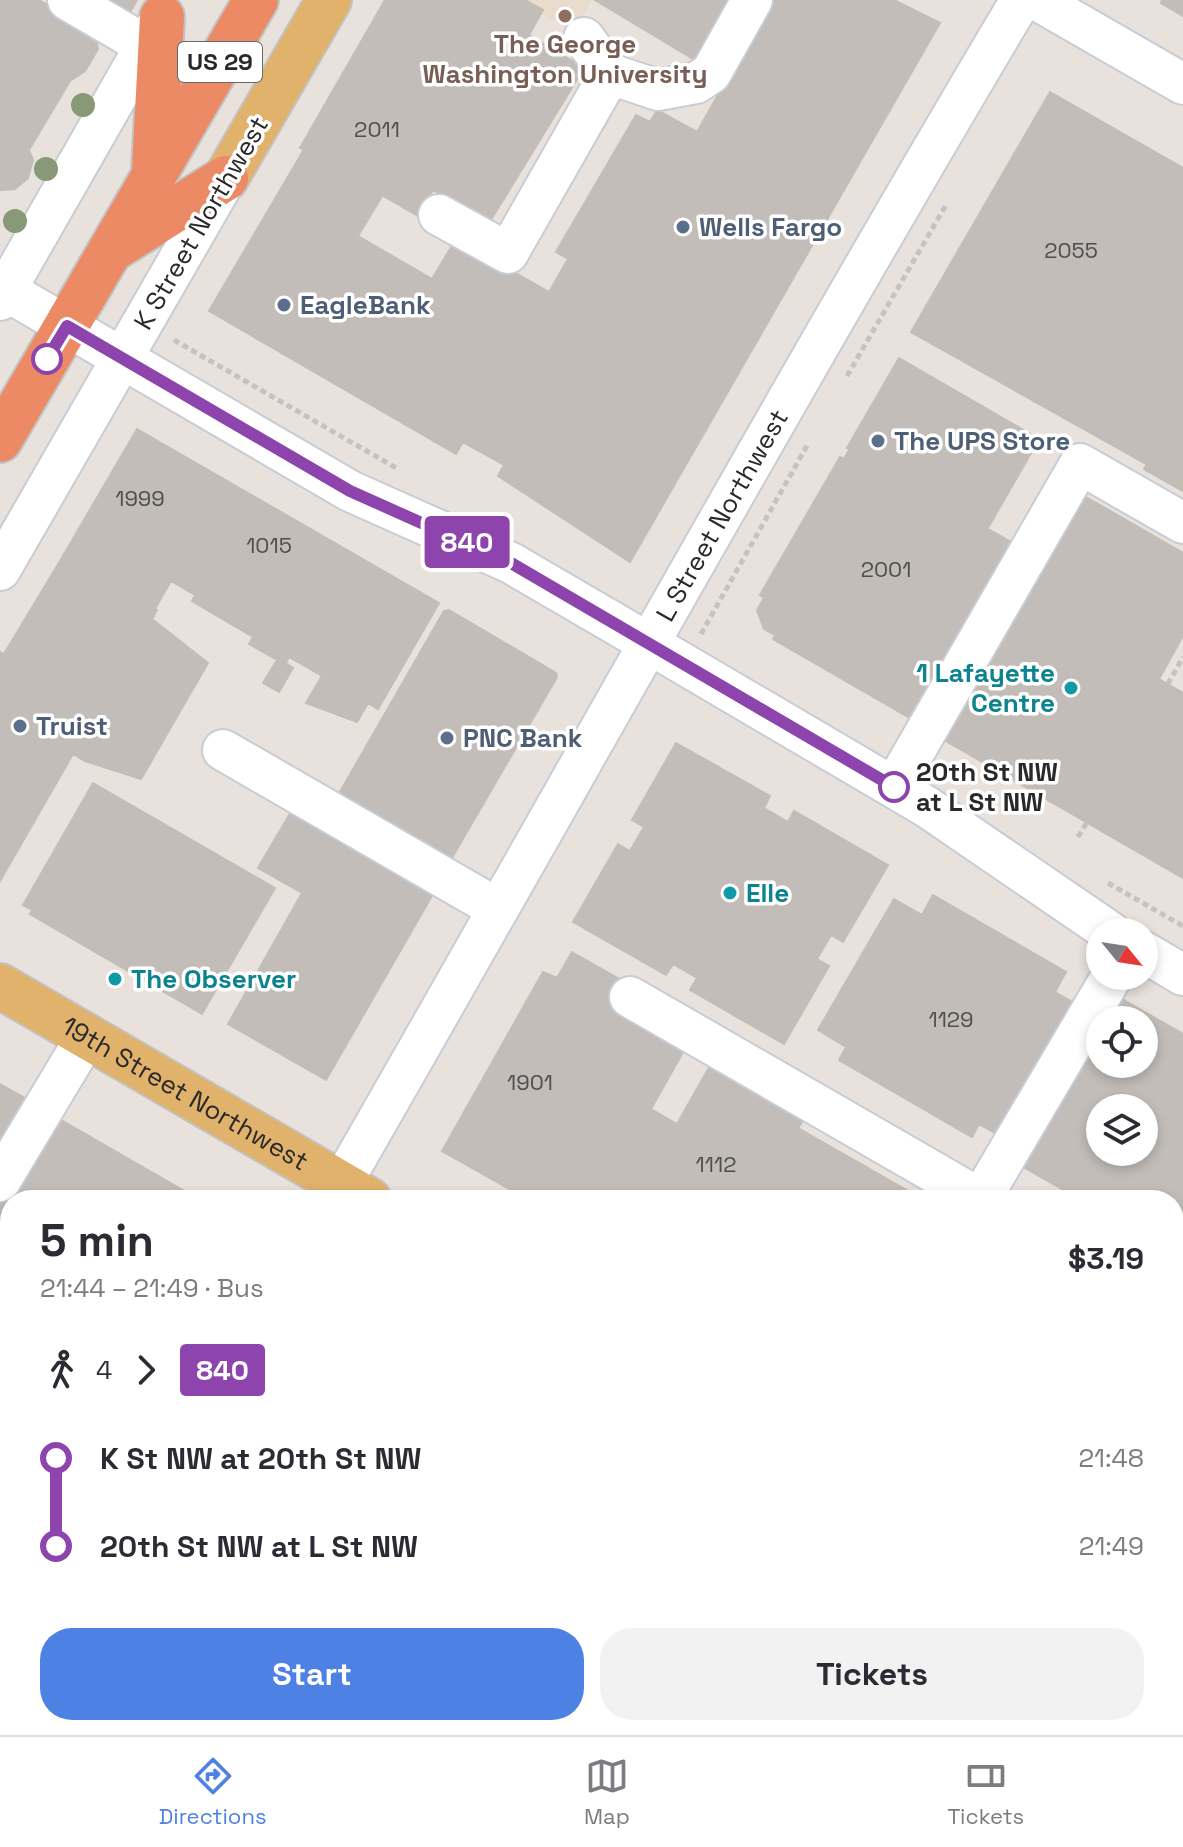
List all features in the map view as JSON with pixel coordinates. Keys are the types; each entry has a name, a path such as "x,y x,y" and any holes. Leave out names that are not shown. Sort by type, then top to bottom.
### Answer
{"highway":[{"name":"US 29","path":"0,440 256,0"},
{"path":"154,176 159,21"},
{"path":"111,251 226,178"}],"main road":[{"name":"K Street Northwest","path":"226,178 329,0"},
{"name":"19th Street Northwest","path":"0,986 339,1190"}],"street":[{"path":"68,0 159,21 2,292 67,326 350,491 511,563 894,787 1089,918"},
{"path":"584,38 610,74 658,90 696,83 711,73 752,0"},
{"name":"L Street Northwest","path":"350,1190 498,909 1021,0"},
{"path":"1037,0 1183,84"},
{"path":"439,215 508,253 610,74"},
{"name":"K Street Northwest","path":"0,570 226,178"},
{"path":"894,787 1080,464 1183,523"},
{"path":"223,750 498,909"},
{"path":"1158,960 1183,975"},
{"path":"987,1190 1104,990"},
{"path":"630,997 964,1190"},
{"path":"0,1181 87,1036"}],"path":[{"path":"842,386 951,197"},
{"name":"L Street Northwest","path":"715,610 810,440"},
{"path":"1168,684 1183,657"},
{"path":"1078,837 1087,822"}],"shaded area":[{"name":"The George Washington University","path":"519,0 592,0 574,33"}],"building":[{"path":"0,0 39,0 54,9 57,21 73,19 94,30 98,49 85,71 70,81 29,150 33,160 28,178 15,189 3,190 0,190"},
{"path":"89,0 137,0 125,21"},
{"path":"385,0 525,0 543,10 529,35 584,68 489,223 433,190 418,216 300,148"},
{"path":"595,0 737,0 700,63"},
{"path":"772,0 894,0 940,23 630,562 498,476 504,465 463,442 568,259 556,252 636,115 650,122 657,110 697,132"},
{"path":"1162,0 1183,0 1183,16 1161,3"},
{"path":"1050,92 1183,168 1183,401 1146,464 911,332"},
{"path":"303,151 382,196 358,236 432,279 456,239 549,292 456,454 209,311"},
{"path":"899,358 1039,439 988,528 847,448"},
{"path":"1183,401 1183,491 1144,469"},
{"path":"137,429 439,603 378,709 368,703 357,722 306,703 322,676 289,657 286,663 293,668 279,692 263,683 277,660 249,644 253,637 192,601 195,595 171,581 155,609 63,556"},
{"path":"849,450 1013,543 914,716 910,718 773,639 775,635 764,629 757,610 764,598 760,595 840,457 844,459"},
{"name":"1 Lafayette Centre","path":"1079,493 1183,553 1183,636 1159,679 1183,693 1183,878 939,737"},
{"path":"63,556 157,610 152,619 208,663 141,779 85,761 73,754 0,881 0,652 4,654"},
{"path":"449,610 556,673 557,677 449,863 337,797 444,611"},
{"name":"Elle","path":"676,743 770,796 764,808 788,822 794,811 888,865 843,942 831,935 817,959 829,966 784,1044 690,990 697,978 673,964 666,975 573,922 618,844 630,851 644,827 632,820"},
{"path":"93,783 275,888 202,1014 30,914 32,910 23,905"},
{"path":"295,805 437,887 326,1080 228,1024 302,893 258,868"},
{"path":"933,895 1066,972 1055,992 1083,1008 1007,1140 979,1124 972,1137 839,1060 846,1047 818,1030 894,899 922,915"},
{"path":"572,952 635,988 660,1030 656,1036 683,1052 651,1109 677,1124 640,1190 511,1190 442,1151 543,972 557,978"},
{"path":"1117,996 1134,1006 1111,1006"},
{"path":"1158,1020 1183,1034 1183,1190 1064,1190 1018,1164 1086,1049 1086,1078 1158,1078"},
{"path":"712,1062 806,1115 762,1190 640,1190"},
{"path":"0,1084 34,1103 0,1161"},
{"path":"49,1113 183,1190 5,1190"},
{"path":"798,1128 906,1190 762,1190"}],"bus line":[{"name":"840","path":"47,359 67,326 350,491 511,563 894,787"}],"place":[{"name":"The George Washington University","path":"565,16"},
{"name":"Wells Fargo","path":"683,227"},
{"name":"EagleBank","path":"284,305"},
{"name":"The UPS Store","path":"878,441"},
{"name":"1 Lafayette Centre","path":"1071,688"},
{"name":"Truist","path":"20,726"},
{"name":"PNC Bank","path":"447,738"},
{"name":"20th St NW at L St NW","path":"894,787"},
{"name":"Elle","path":"730,893"},
{"name":"The Observer","path":"115,979"}]}
